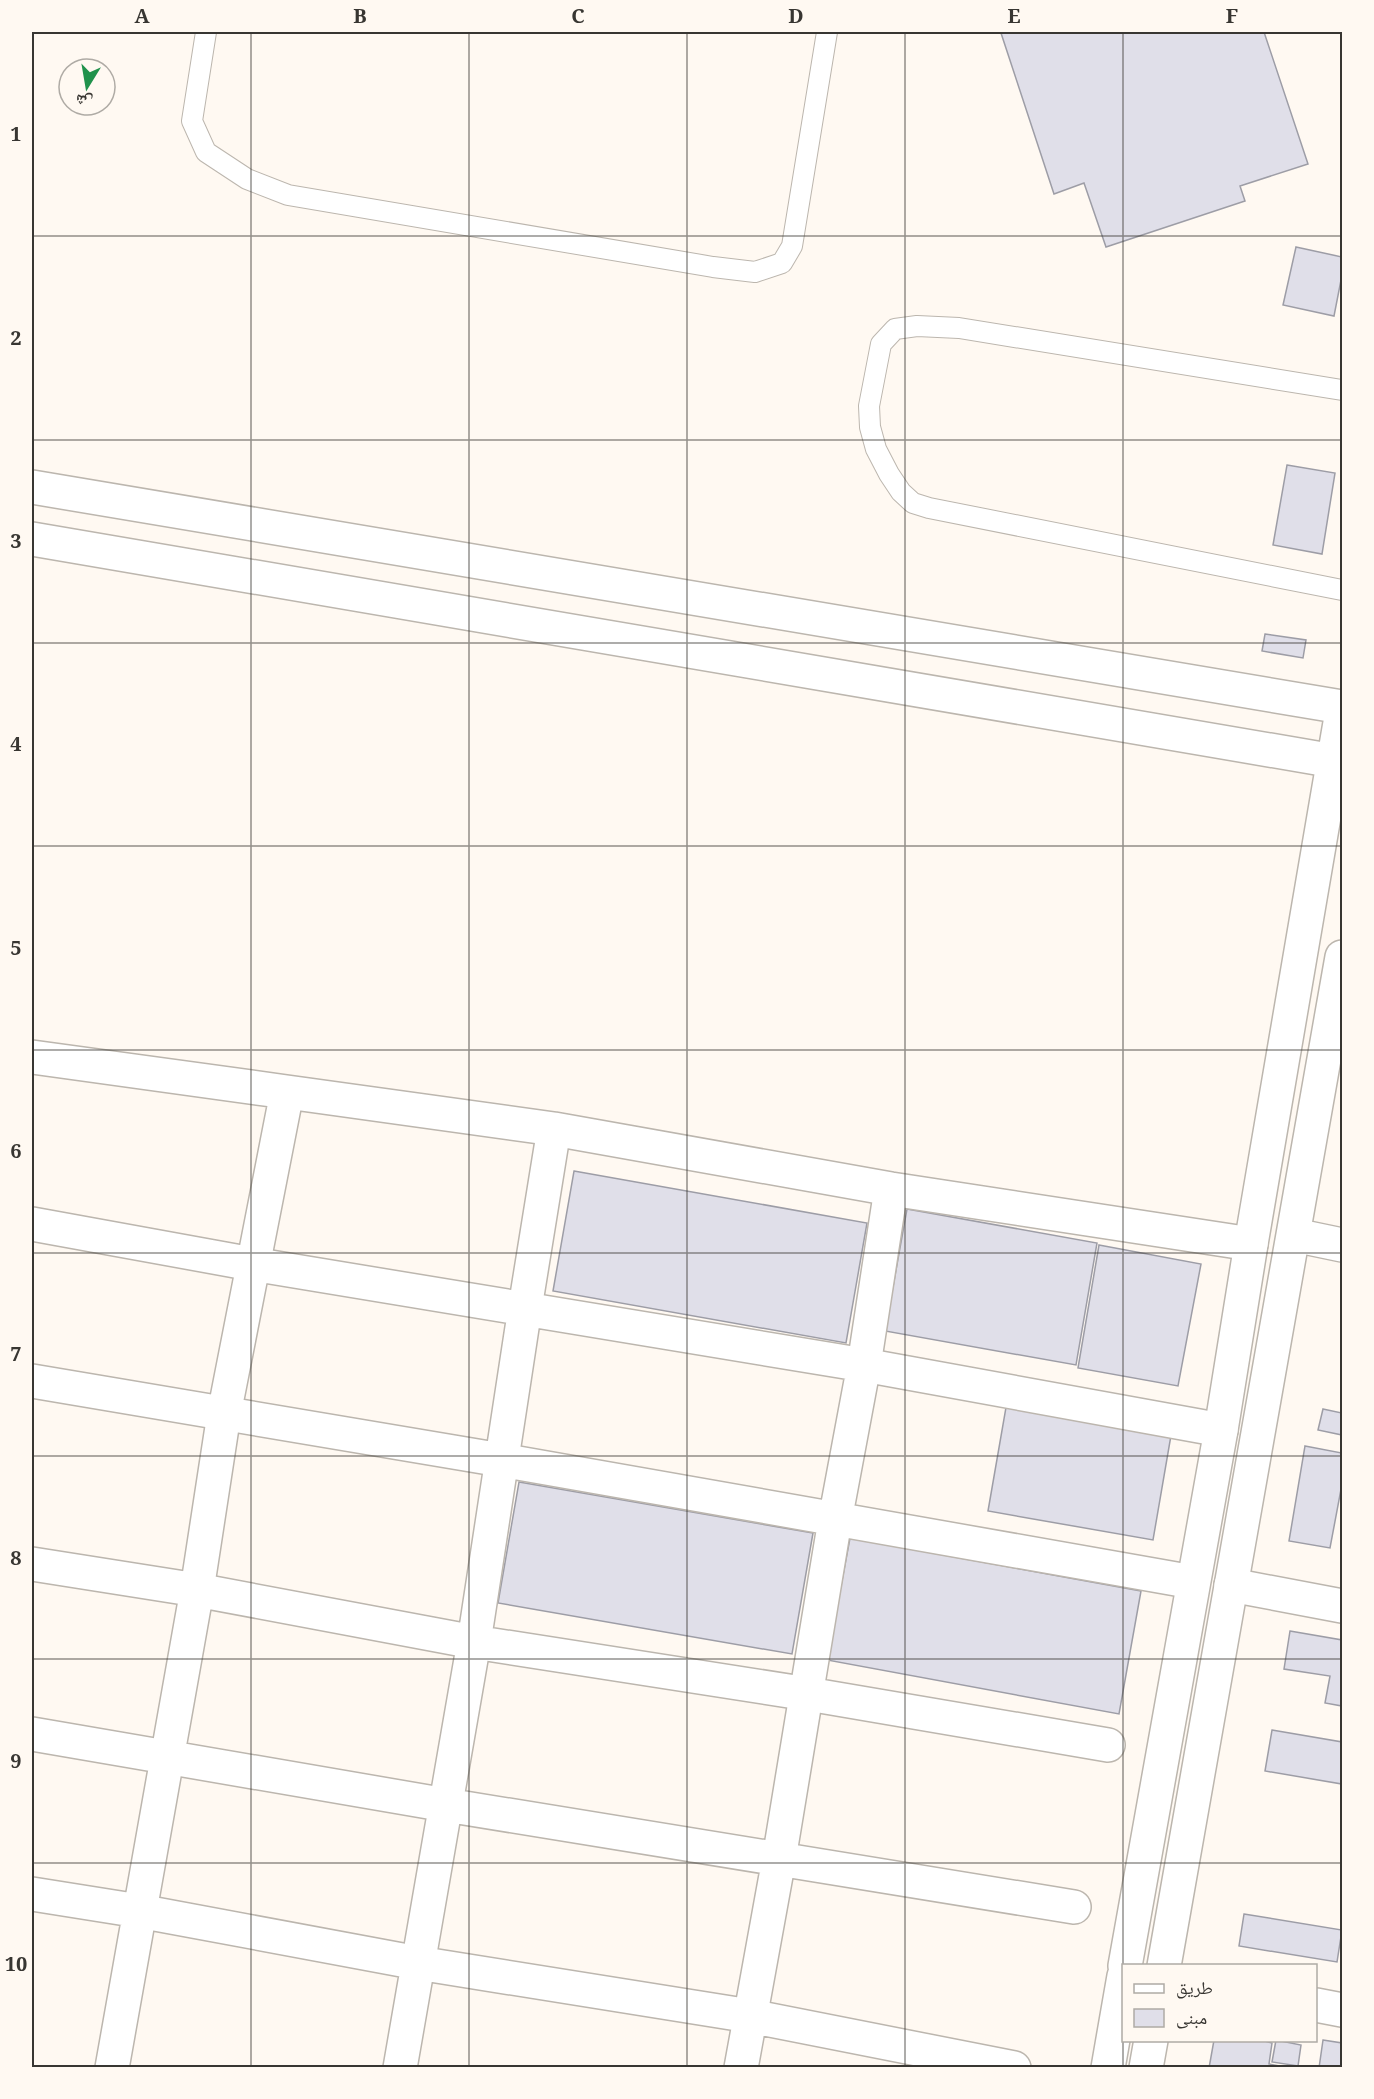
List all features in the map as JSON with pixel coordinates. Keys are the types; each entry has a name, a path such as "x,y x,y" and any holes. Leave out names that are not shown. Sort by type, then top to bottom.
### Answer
{"street":[{"path":"32,487 1342,709 1221,1430 1125,1964"},
{"path":"32,539 1334,761"},
{"path":"709,655 718,603"},
{"path":"1164,1964 1342,957"},
{"path":"32,1057 554,1129 891,1189 1251,1244"},
{"path":"112,2067 197,1590 224,1414 287,1092"},
{"path":"400,2067 474,1642 554,1129"},
{"path":"741,2067 808,1694 835,1520 864,1365 891,1189"},
{"path":"32,1224 252,1264 864,1365 1221,1430"},
{"path":"1294,1235 1342,1245"},
{"path":"32,1381 501,1460 1193,1582"},
{"path":"32,1564 197,1590 474,1642 808,1694 1108,1745"},
{"path":"1231,1585 1342,1606"},
{"path":"32,1734 446,1805 1074,1907"},
{"path":"32,1894 139,1911 418,1963 750,2016 1014,2067"},
{"path":"1108,2067 1122,1987"},
{"path":"1317,2005 1342,2010"},
{"path":"1146,2067 1151,2042"}],"lane":[{"path":"206,32 192,121 206,152 247,179 288,195 712,267 754,272 782,263 792,246 827,32"},
{"path":"1342,390 959,328 917,326 895,329 881,344 869,406 870,427 882,461 901,492 913,503 1342,590"}],"building":[{"path":"1264,32 1308,164 1240,186 1245,201 1106,247 1084,183 1054,194 1001,33"},
{"path":"1296,247 1342,257 1342,275 1334,316 1283,305"},
{"path":"1287,465 1335,473 1322,554 1273,545"},
{"path":"1265,634 1306,640 1303,658 1262,651"},
{"path":"574,1171 867,1223 846,1343 553,1291"},
{"path":"907,1209 1097,1243 1076,1365 885,1331"},
{"path":"1099,1245 1201,1264 1178,1386 1078,1368"},
{"path":"1009,1390 1174,1418 1153,1540 988,1511"},
{"path":"1323,1409 1342,1413 1342,1435 1318,1430"},
{"path":"1305,1446 1342,1453 1342,1484 1330,1548 1289,1541"},
{"path":"519,1482 813,1533 792,1654 498,1603"},
{"path":"850,1538 1141,1591 1119,1714 827,1660"},
{"path":"1290,1631 1342,1640 1342,1706 1325,1703 1330,1676 1284,1669"},
{"path":"1272,1730 1342,1742 1342,1784 1265,1771"},
{"path":"1244,1914 1342,1930 1337,1962 1239,1946"},
{"path":"1323,2040 1342,2043 1342,2068 1319,2068"},
{"path":"1214,2042 1268,2042 1272,2043 1269,2064 1290,2068 1209,2068"},
{"path":"1276,2042 1301,2045 1298,2066 1272,2062"}]}
